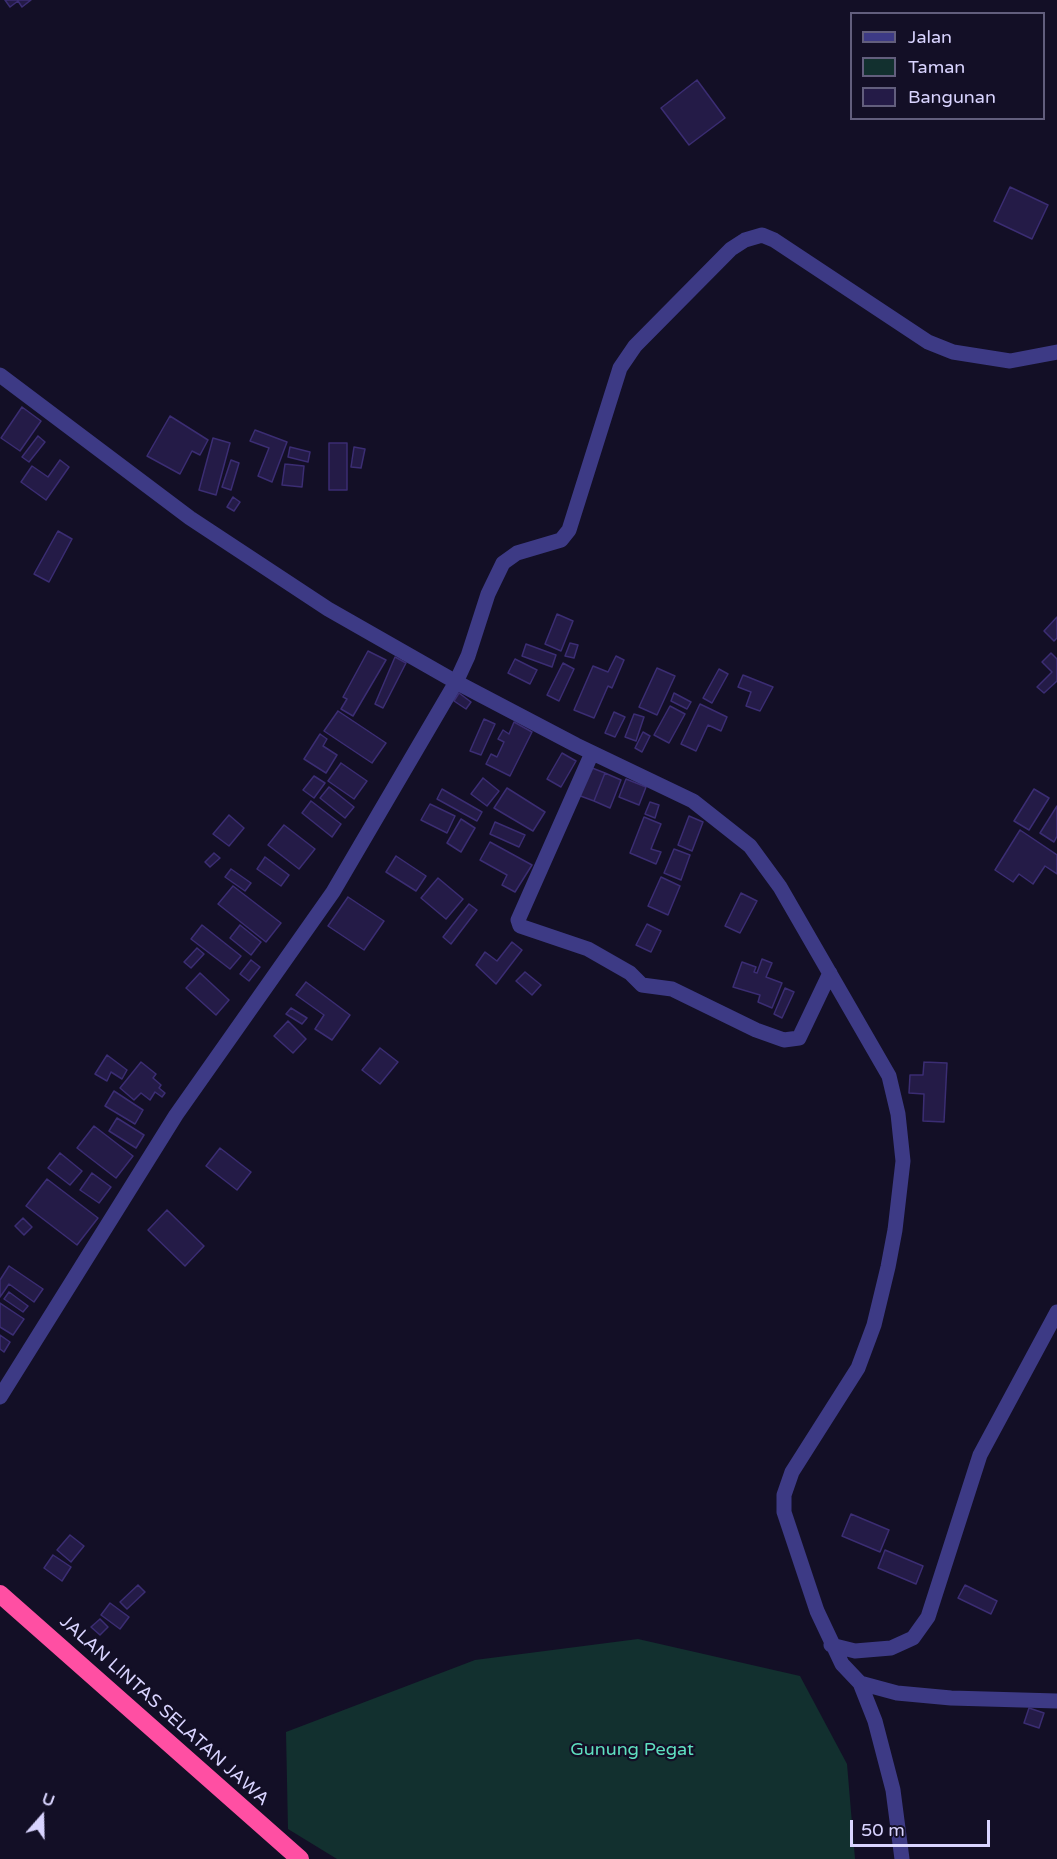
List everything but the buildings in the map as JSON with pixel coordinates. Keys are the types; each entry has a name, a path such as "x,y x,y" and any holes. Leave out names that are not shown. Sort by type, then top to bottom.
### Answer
{"highway":[{"name":"JALAN LINTAS SELATAN JAWA","path":"0,1594 300,1859"}],"street":[{"path":"0,1397 176,1115 333,892 456,682 468,656 488,594 503,563 517,553 561,540 569,530 620,368 635,346 731,249 745,240 762,235 774,240 928,342 953,352 1010,361 1057,352"},
{"path":"0,375 190,518 328,609 456,682 592,753 693,801 750,846 780,886 889,1076 898,1114 903,1161 895,1230 874,1325 858,1368 792,1472 784,1495 784,1512 816,1611 842,1664 860,1683 875,1721 893,1790 902,1859"},
{"path":"592,753 518,920 520,926 588,950 630,974 642,985 672,989 756,1030 784,1040 799,1038 830,973"},
{"path":"831,1645 855,1651 891,1648 913,1638 928,1617 980,1455 1057,1312"},
{"path":"860,1683 897,1693 940,1697 1057,1701"}],"green space":[{"name":"Gunung Pegat","path":"638,1639 800,1676 847,1764 855,1859 337,1859 288,1829 286,1732 475,1660"}]}
